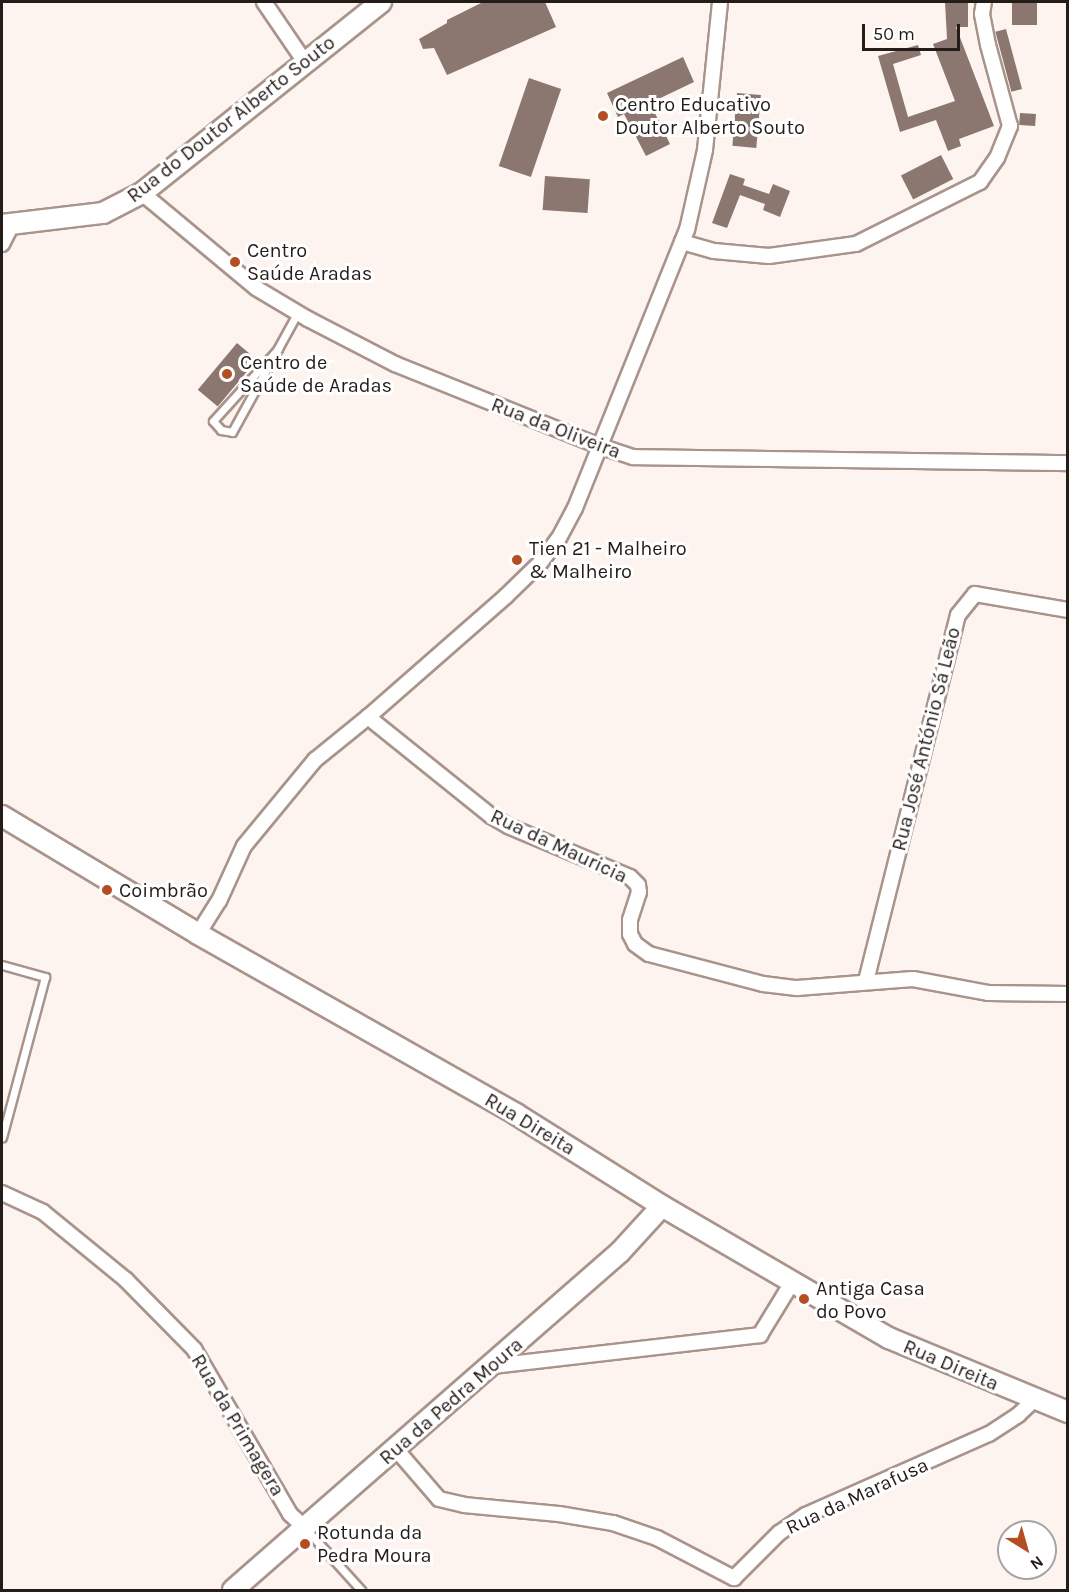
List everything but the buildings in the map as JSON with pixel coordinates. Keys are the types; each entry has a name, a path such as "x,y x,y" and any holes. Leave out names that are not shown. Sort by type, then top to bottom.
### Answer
{"main road":[{"name":"Rua do Doutor Alberto Souto","path":"6,226 103,213 142,193 381,2"},
{"name":"Rua Direita","path":"2,816 198,934 516,1114 662,1206 889,1338 1034,1400 1068,1412"},
{"name":"Rua da Pedra Moura","path":"233,1590 395,1448 493,1366 630,1243 662,1206"}],"street":[{"path":"264,2 305,62"},
{"path":"198,934 219,901 244,846 315,760 368,717 540,563 559,538 575,508 682,242 705,150 720,2"},
{"path":"682,242 714,251 769,256 856,244 980,182 997,158 1010,126 988,45 982,14 984,2"},
{"name":"Rua da Oliveira","path":"142,193 256,288 298,312 395,364 599,447 633,457 1068,464"},
{"path":"2,244 6,226"},
{"name":"Rua José António Sá Leão","path":"866,981 957,615 975,594 1068,610"},
{"name":"Rua da Mauricia","path":"368,717 491,816 508,826 630,877 638,885 639,892 630,920 630,934 635,944 650,954 763,984 797,988 913,979 988,993 1068,994"},
{"name":"Rua da Primagera","path":"2,1193 43,1212 52,1219 126,1280 194,1349 290,1514 304,1527"},
{"path":"493,1366 742,1339 760,1335 793,1281"},
{"name":"Rua da Marafusa","path":"395,1448 439,1499 613,1523 657,1538 734,1578 779,1533 806,1515 989,1434 1018,1415 1034,1400"}],"lane":[{"path":"278,349 213,421 221,430 232,432 278,349 298,312"},
{"path":"2,965 45,977 2,1137"},
{"path":"304,1527 361,1590"}],"place":[{"name":"Centro Educativo Doutor Alberto Souto","path":"603,116"},
{"name":"Centro Saúde Aradas","path":"235,262"},
{"name":"Centro de Saúde de Aradas","path":"227,374"},
{"name":"Tien 21 - Malheiro & Malheiro","path":"517,560"},
{"name":"Coimbrão","path":"107,890"},
{"name":"Antiga Casa do Povo","path":"804,1299"},
{"name":"Rotunda da Pedra Moura","path":"305,1544"}]}
